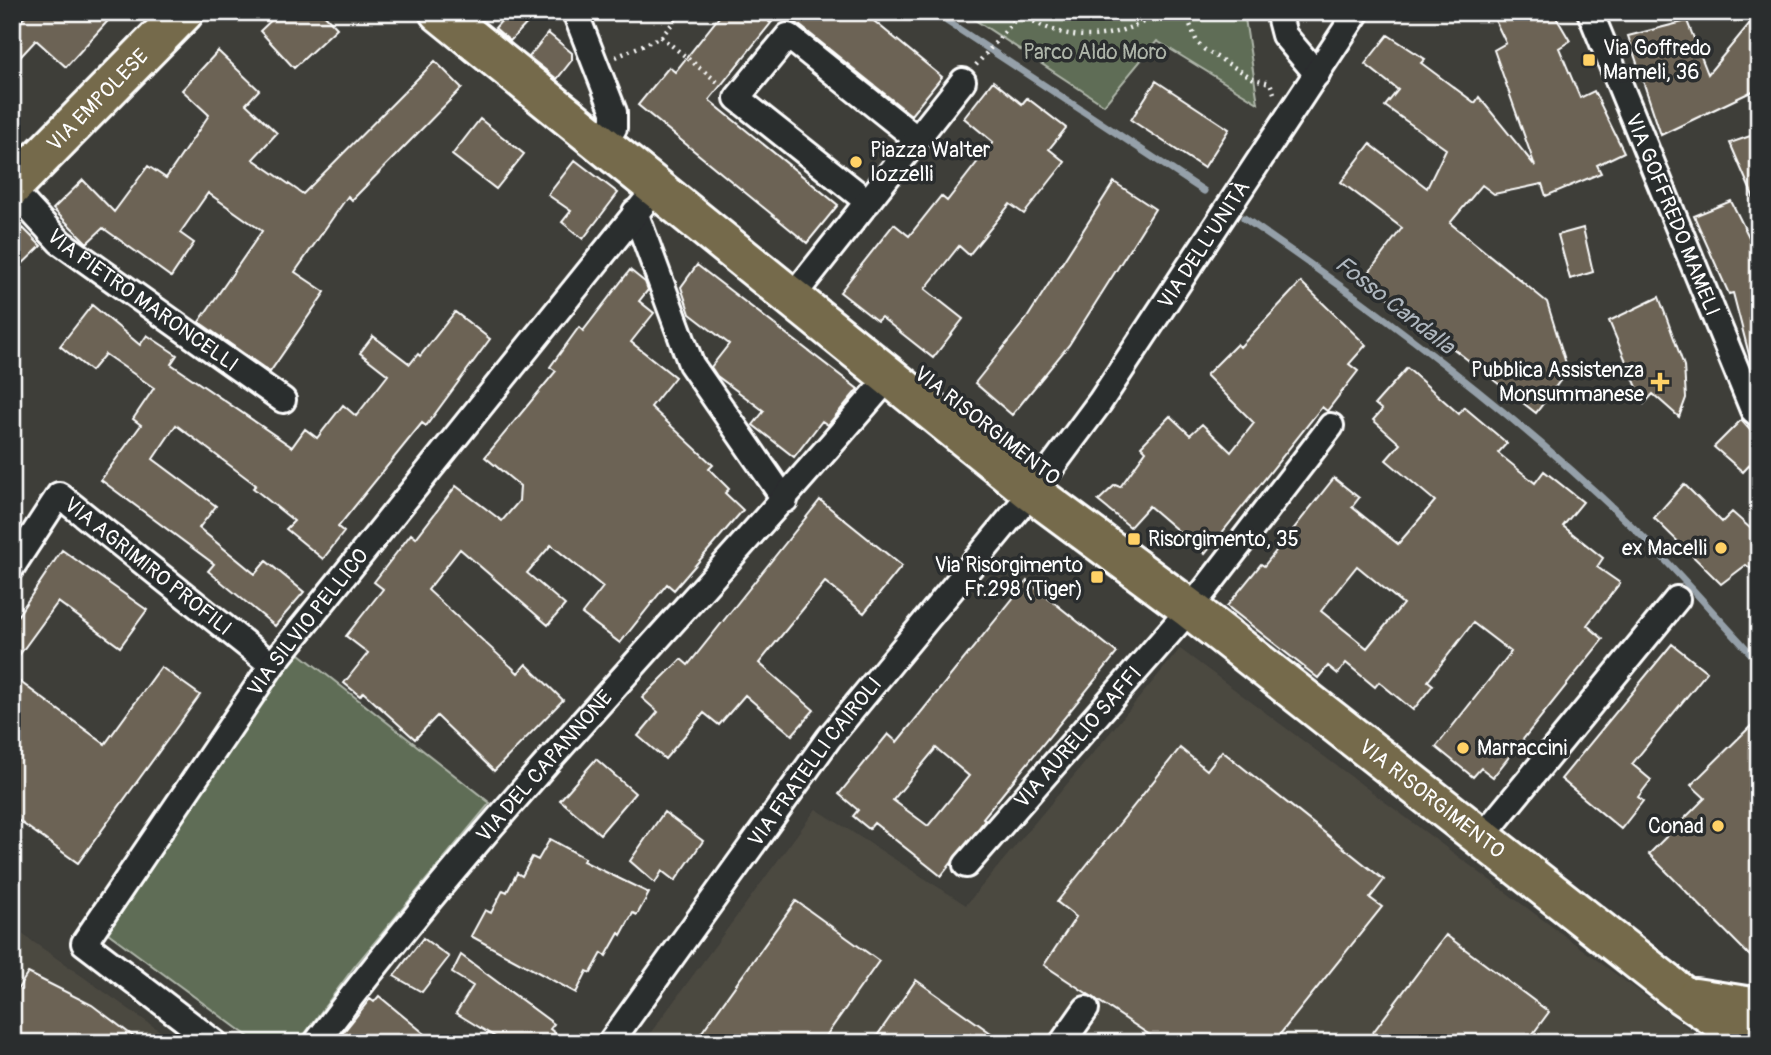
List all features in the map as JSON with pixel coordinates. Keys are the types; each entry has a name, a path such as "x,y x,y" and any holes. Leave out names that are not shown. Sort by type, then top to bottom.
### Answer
{"main road":[{"name":"VIA RISORGIMENTO","path":"439,12 604,142 646,200 798,300 890,376 1040,482"},
{"name":"VIA EMPOLESE","path":"12,188 175,15"},
{"name":"VIA RISORGIMENTO","path":"798,300 862,328 1179,598 1682,995 1753,1043"},
{"path":"833,330 881,357 1040,482"},
{"name":"VIA RISORGIMENTO","path":"1682,995 1714,1003 1759,1008"}],"street":[{"path":"575,12 614,112 614,128 604,142"},
{"path":"1278,12 1284,35 1317,74"},
{"name":"VIA DELL'UNITÀ","path":"1040,482 1100,402 1357,12"},
{"name":"VIA GOFFREDO MAMELI","path":"1590,12 1753,410 1759,415"},
{"path":"867,202 737,97 788,36 917,139"},
{"path":"798,300 867,202 963,81"},
{"name":"VIA PIETRO MARONCELLI","path":"12,188 60,242 283,400"},
{"path":"646,200 691,364 785,500"},
{"name":"VIA SILVIO PELLICO","path":"215,1043 84,943 272,666 646,200"},
{"name":"VIA DEL CAPANNONE","path":"316,1043 387,948 544,766 785,500 890,376"},
{"name":"VIA AURELIO SAFFI","path":"966,865 1179,598 1331,426"},
{"name":"VIA FRATELLI CAIROLI","path":"610,1043 829,738 1040,482"},
{"name":"VIA AGRIMIRO PROFILI","path":"12,568 60,495 272,666"},
{"path":"1482,837 1677,598"},
{"path":"1062,1043 1086,1009"}],"path":[{"path":"596,66 661,37 682,12"},
{"path":"982,58 1019,13 1057,33 1076,37 1112,36 1163,12"},
{"path":"1185,12 1197,42 1205,50 1255,79 1270,83 1274,89 1269,104 1290,116"},
{"path":"661,37 737,97"}],"shaded area":[{"path":"1180,649 1708,1043 643,1043 816,809 966,905"},
{"path":"12,927 177,1043 12,1043"}],"green space":[{"name":"Parco Aldo Moro","path":"963,12 1244,12 1258,103 1157,41 1104,105"},
{"path":"300,654 490,803 354,967 298,1043 257,1043 108,933 286,665"}],"building":[{"path":"29,12 116,12 66,67 36,40 12,66 12,31"},
{"path":"280,12 322,12 337,28 294,68 260,31"},
{"path":"509,12 538,12 510,41 495,28"},
{"path":"723,12 780,12 709,100 838,205 807,243 638,105 669,67 675,72"},
{"path":"783,12 863,12 942,77 911,115"},
{"path":"1491,12 1553,12 1570,41 1559,48 1580,98 1594,91 1624,152 1597,165 1601,173 1546,196 1542,184 1494,194 1482,185 1450,223 1547,302 1568,370 1536,413 1364,279 1402,228 1341,182 1370,144 1427,188 1446,149 1385,106 1398,90 1365,64 1388,35 1425,59 1421,63 1475,103 1479,97 1535,166 1494,50 1506,43"},
{"path":"1759,12 1759,88 1661,135 1628,36 1687,21 1708,74"},
{"path":"548,33 572,53 572,60 557,79 529,57"},
{"path":"218,51 259,90 246,104 277,133 253,159 303,194 435,61 462,88 352,200 348,196 295,272 325,292 270,372 199,322 262,231 208,193 180,233 194,243 171,277 103,228 87,243 53,209 83,180 114,212 148,166 166,178 209,115 182,90"},
{"path":"993,81 1022,104 1027,98 1066,128 1049,149 1065,162 1024,214 1010,204 969,255 959,246 925,289 963,319 933,358 881,317 877,321 840,292 894,224 909,236 941,196 947,201 993,142 964,118"},
{"path":"1156,81 1229,129 1204,168 1131,120"},
{"path":"480,119 524,154 496,189 452,155"},
{"path":"1759,133 1759,210 1730,143"},
{"path":"575,160 618,193 583,239 562,222 571,211 548,195"},
{"path":"1114,182 1155,209 1069,345 1012,415 975,383 1027,318"},
{"path":"1731,201 1759,257 1759,285 1753,287 1759,313 1759,365 1752,366 1733,293 1729,294 1694,216"},
{"path":"23,228 41,246 12,274 12,238"},
{"path":"1583,228 1593,272 1570,279 1558,235"},
{"path":"697,265 858,389 828,425 822,421 794,457 753,425 764,411 717,376 711,367 729,344 690,314 681,287"},
{"path":"630,270 645,282 648,290 639,301 654,313 631,342 675,377 651,407 713,465 709,469 729,489 725,493 743,510 674,590 667,584 620,643 582,614 603,587 551,545 527,573 565,605 548,625 460,549 428,590 518,673 526,664 563,700 494,771 437,716 415,739 363,692 360,696 344,683 368,653 346,636 383,589 374,582 411,534 416,538 456,486 502,521 519,501 520,486 485,457 556,371 550,367 579,327 583,331"},
{"path":"1301,282 1366,345 1349,364 1358,371 1327,411 1322,407 1205,554 1149,506 1130,527 1098,501 1115,485 1120,487 1146,451 1141,446 1170,416 1190,435 1202,424 1231,452 1254,423 1206,375 1237,344 1240,347"},
{"name":"Pubblica Assistenza Monsummanese","path":"1659,297 1684,366 1686,398 1679,417 1653,394 1644,404 1609,321"},
{"path":"92,305 140,345 147,335 177,355 171,364 292,447 305,429 317,438 343,405 356,416 388,375 360,353 373,336 410,364 418,354 420,356 455,312 490,339 426,426 422,423 338,527 344,532 323,559 286,529 294,521 253,488 256,485 176,425 153,459 216,506 199,528 255,574 266,561 304,592 275,626 208,571 214,564 101,480 141,425 133,419 154,388 105,354 91,371 60,346"},
{"path":"1407,368 1459,414 1464,407 1507,443 1498,453 1535,483 1544,471 1583,502 1563,526 1603,558 1597,567 1620,583 1587,625 1603,639 1493,777 1481,768 1473,777 1436,747 1511,652 1473,623 1428,681 1433,685 1413,710 1379,682 1375,687 1346,663 1338,674 1328,666 1318,678 1227,606 1261,564 1264,566 1334,478 1359,498 1352,507 1398,544 1435,501 1386,460 1400,444 1373,420 1382,410 1375,404","holes":["1357,566 1403,604 1367,648 1321,611"]},
{"path":"1741,420 1759,440 1759,455 1743,472 1714,447"},
{"name":"ex Macelli","path":"1684,484 1722,522 1732,512 1759,536 1759,575 1746,565 1721,584 1654,518"},
{"path":"820,500 902,566 864,613 825,582 759,663 814,710 792,735 745,695 719,725 704,713 665,759 638,736 658,712 642,698 681,659 688,665"},
{"path":"62,550 147,610 120,647 58,602 12,665 12,624"},
{"path":"1027,581 1117,653 983,818 985,820 941,876 874,823 869,829 853,816 858,810 839,794 888,734 897,742","holes":["936,748 969,776 928,826 893,800"]},
{"path":"1672,644 1707,672 1632,764 1651,780 1638,797 1643,801 1621,829 1561,779"},
{"path":"161,667 200,695 78,863 12,816 12,676 105,744"},
{"name":"Conad","path":"1759,718 1759,965 1649,854 1705,798 1691,785"},
{"path":"1180,748 1207,770 1222,751 1384,880 1370,898 1382,907 1273,1043 1162,1043 1044,965 1076,917 1057,902"},
{"path":"596,759 635,793 600,834 560,800"},
{"path":"664,812 703,841 675,881 662,871 655,883 630,861"},
{"path":"550,839 585,858 583,861 649,893 637,915 633,913 606,956 602,953 591,973 587,971 576,993 471,936 485,910 491,913 503,890 507,892 517,873 522,876 532,857 538,860"},
{"path":"796,901 879,961 821,1043 694,1043"},
{"path":"1446,935 1549,1012 1526,1043 1365,1043"},
{"path":"423,938 449,957 422,992 394,976"},
{"path":"461,955 554,1024 550,1029 568,1043 505,1043 456,1013 473,986 452,973"},
{"path":"28,973 92,1005 142,1043 12,1043 12,998"},
{"path":"916,980 1005,1043 872,1043"},
{"path":"379,996 436,1043 352,1043 342,1034 370,999 374,1002"}],"waterway":[{"name":"Fosso Candalla","path":"933,12 1204,191"},
{"name":"Fosso Candalla","path":"1244,218 1348,291 1451,369 1550,451 1643,537 1759,662"}],"place":[{"name":"Via Goffredo Mameli, 36","path":"1589,60"},
{"name":"Piazza Walter Iozzelli","path":"856,162"},
{"name":"Pubblica Assistenza Monsummanese","path":"1660,382"},
{"name":"Risorgimento, 35","path":"1134,539"},
{"name":"ex Macelli","path":"1721,548"},
{"name":"Via Risorgimento Fr.298 (Tiger)","path":"1097,577"},
{"name":"Marraccini","path":"1463,748"},
{"name":"Conad","path":"1718,826"}]}
